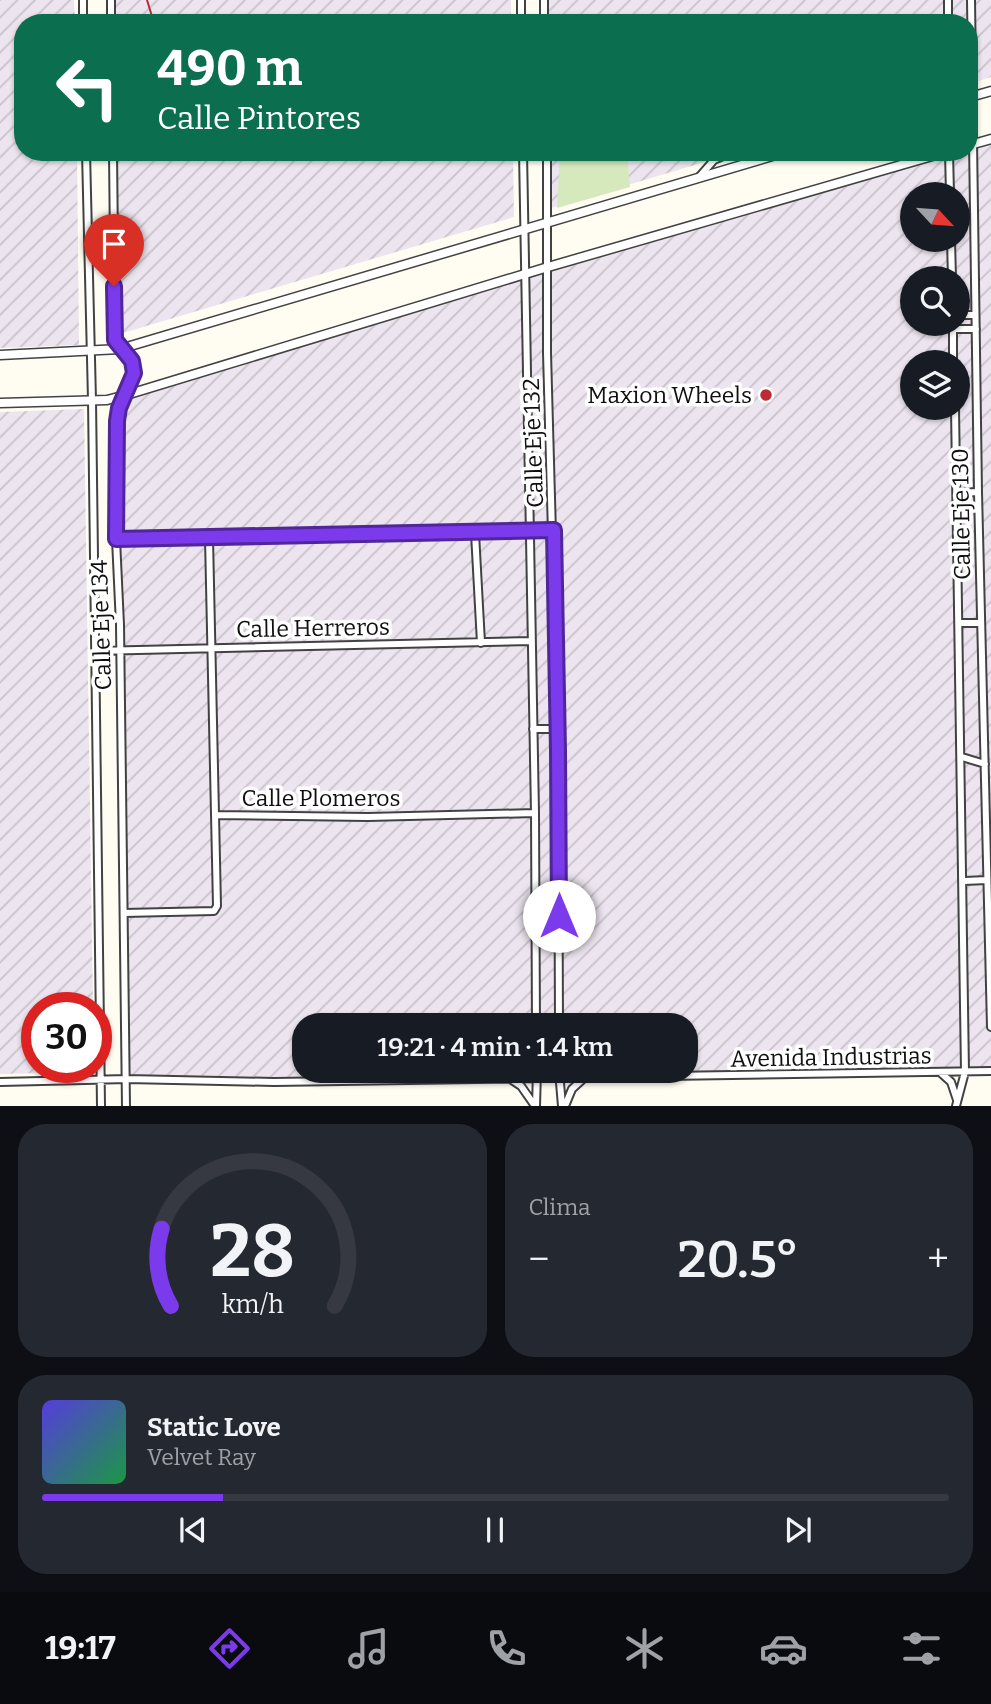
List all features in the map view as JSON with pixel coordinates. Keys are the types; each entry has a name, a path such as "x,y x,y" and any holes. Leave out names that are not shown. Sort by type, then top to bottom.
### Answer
{"street":[{"name":"Calle Eje 134","path":"86,161 100,992"},
{"name":"Calle Eje 134","path":"113,161 115,340 132,361 134,373 119,408 117,421 116,539 126,1105"},
{"name":"Calle Eje 132","path":"523,161 537,1013"},
{"name":"Calle Eje 132","path":"547,161 547,353 558,730 559,1013"},
{"path":"700,176 712,161"},
{"path":"0,355 120,349 754,161"},
{"path":"0,404 107,400 126,395 548,267 917,161"},
{"path":"948,161 949,182"},
{"name":"Calle Eje 130","path":"971,161 991,1027"},
{"path":"970,315 975,315"},
{"path":"970,328 976,329"},
{"name":"Calle Eje 130","path":"955,420 965,1072 957,1105"},
{"path":"957,493 978,492"},
{"path":"116,539 554,530"},
{"path":"475,533 481,643"},
{"name":"Calle Plomeros","path":"209,538 215,815 368,817 535,813"},
{"path":"959,623 981,623"},
{"name":"Calle Herreros","path":"95,651 531,641"},
{"path":"533,729 558,730"},
{"path":"962,757 985,764"},
{"path":"124,913 216,910 215,815"},
{"path":"964,881 986,880"},
{"name":"Avenida Industrias","path":"698,1076 991,1071"},
{"path":"941,1073 951,1082 957,1105"},
{"name":"Avenida Industrias","path":"112,1080 292,1082"},
{"name":"Avenida Industrias","path":"0,1082 21,1082"},
{"name":"Calle Eje 134","path":"101,1083 101,1105"},
{"path":"516,1083 536,1105"},
{"path":"536,1105 537,1083"},
{"path":"560,1083 564,1105"},
{"path":"564,1105 572,1089 579,1083"}],"shaded area":[{"path":"0,0 74,0 75,14 14,14 14,161 77,161 79,345 0,348"},
{"path":"112,0 511,0 511,14 112,14"},
{"path":"548,0 991,0 991,77 978,81 978,14 548,14"},
{"path":"991,136 991,1069 698,1072 698,1013 292,1013 292,1078 127,1079 117,421 126,395 907,161 978,161 978,140"},
{"path":"114,161 513,161 514,217 116,335"},
{"path":"550,161 708,161 551,208"},
{"path":"84,409 93,992 21,992 21,1074 0,1074 0,412"}],"green space":[{"path":"560,161 628,161 630,187 557,208"}],"railway":[{"path":"147,0 151,14"}],"place":[{"name":"Maxion Wheels","path":"766,395"}],"route":[{"path":"114,286 115,340 132,361 134,373 119,408 117,421 116,539 554,530 559,916"}]}
